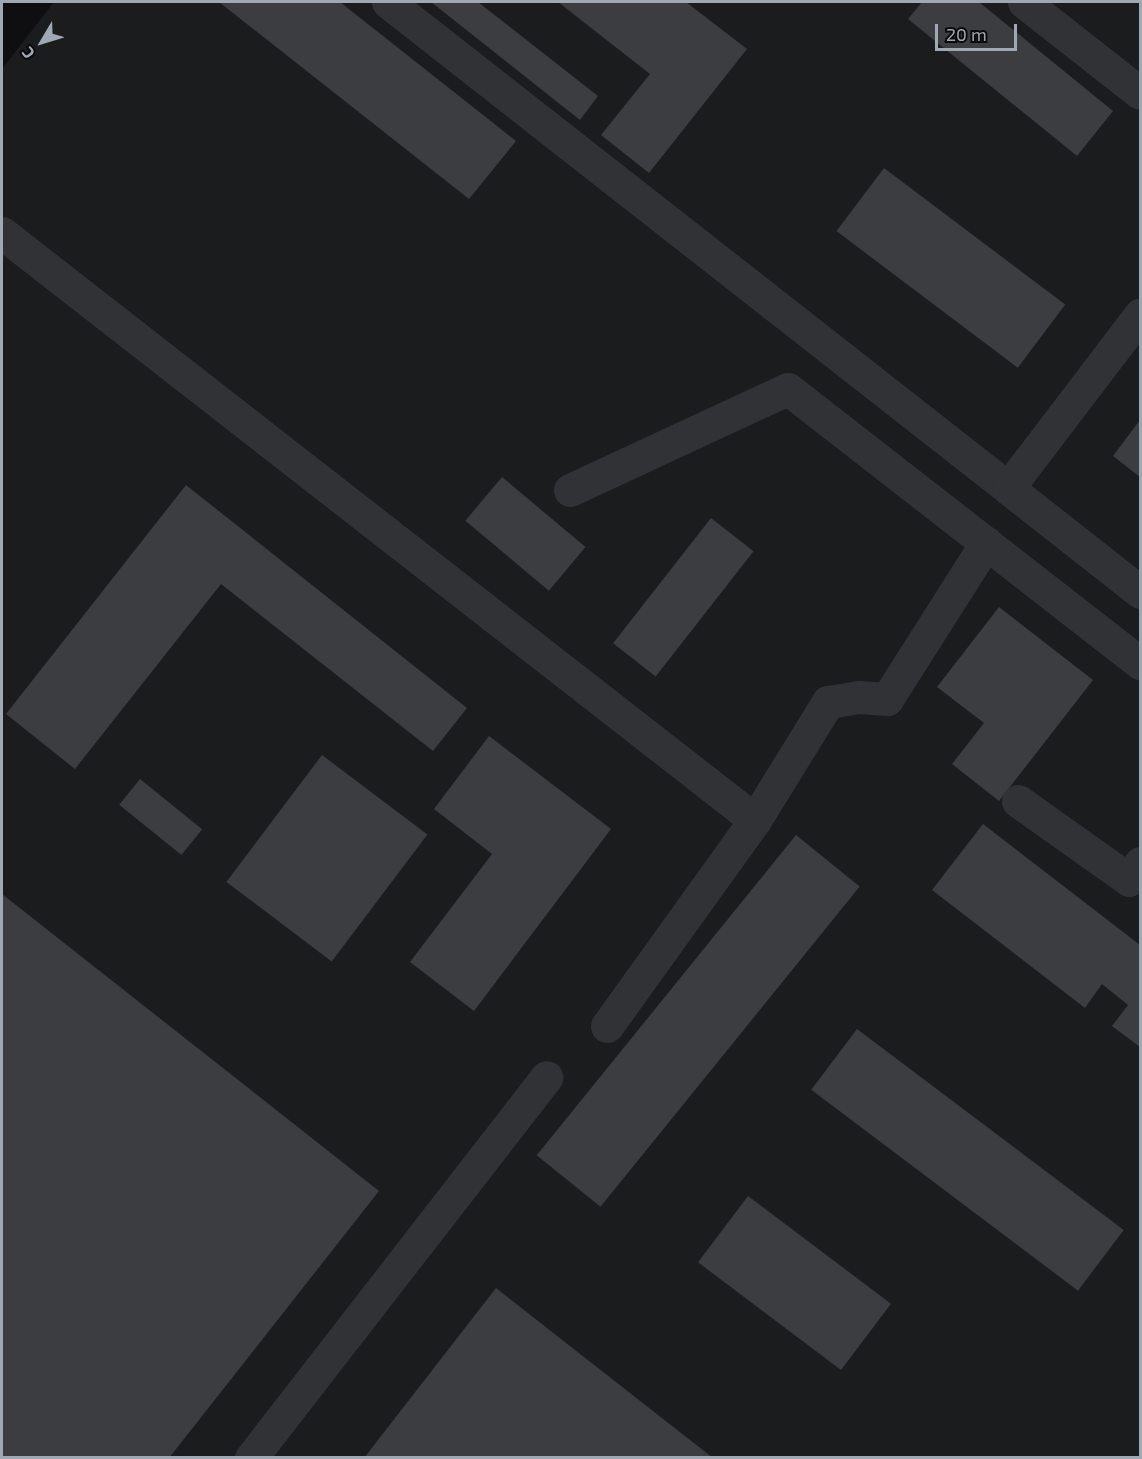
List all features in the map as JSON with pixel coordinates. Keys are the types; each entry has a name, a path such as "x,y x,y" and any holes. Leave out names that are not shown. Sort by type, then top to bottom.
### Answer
{"lane":[{"path":"388,2 1140,592"},
{"path":"1024,2 1140,93"},
{"path":"2,233 755,820"},
{"path":"1008,488 1140,315"},
{"path":"570,490 788,389 1140,663"},
{"path":"607,1026 755,820 828,702 858,697 887,699 986,543"},
{"path":"1018,801 1137,878"},
{"path":"251,1458 547,1077"}],"shaded area":[{"path":"54,2 1140,2 1140,1457 2,1457 2,69"}],"building":[{"path":"219,2 340,2 516,141 469,199"},
{"path":"431,2 478,2 598,96 580,120"},
{"path":"558,2 686,2 747,49 649,173 601,135 650,74"},
{"path":"922,2 979,2 1113,111 1077,156 908,19"},
{"path":"884,168 1065,305 1018,368 836,231"},
{"path":"1140,420 1140,477 1113,456"},
{"path":"502,477 585,547 549,591 465,521"},
{"path":"186,485 467,708 433,751 221,584 75,769 6,714"},
{"path":"711,518 754,551 656,677 613,643"},
{"path":"999,607 1093,680 999,801 952,764 984,723 937,687"},
{"path":"489,736 611,829 474,1011 410,962 492,854 434,809"},
{"path":"322,755 427,834 332,961 226,882"},
{"path":"140,779 202,829 181,855 119,805"},
{"path":"983,824 1140,945 1140,1047 1112,1026 1128,1005 1102,984 1085,1008 932,890"},
{"path":"796,835 860,887 600,1207 537,1155"},
{"path":"2,894 379,1191 169,1458 2,1458"},
{"path":"857,1029 1124,1230 1078,1291 811,1090"},
{"path":"748,1196 891,1304 841,1370 698,1262"},
{"path":"496,1288 713,1458 364,1458"}]}
